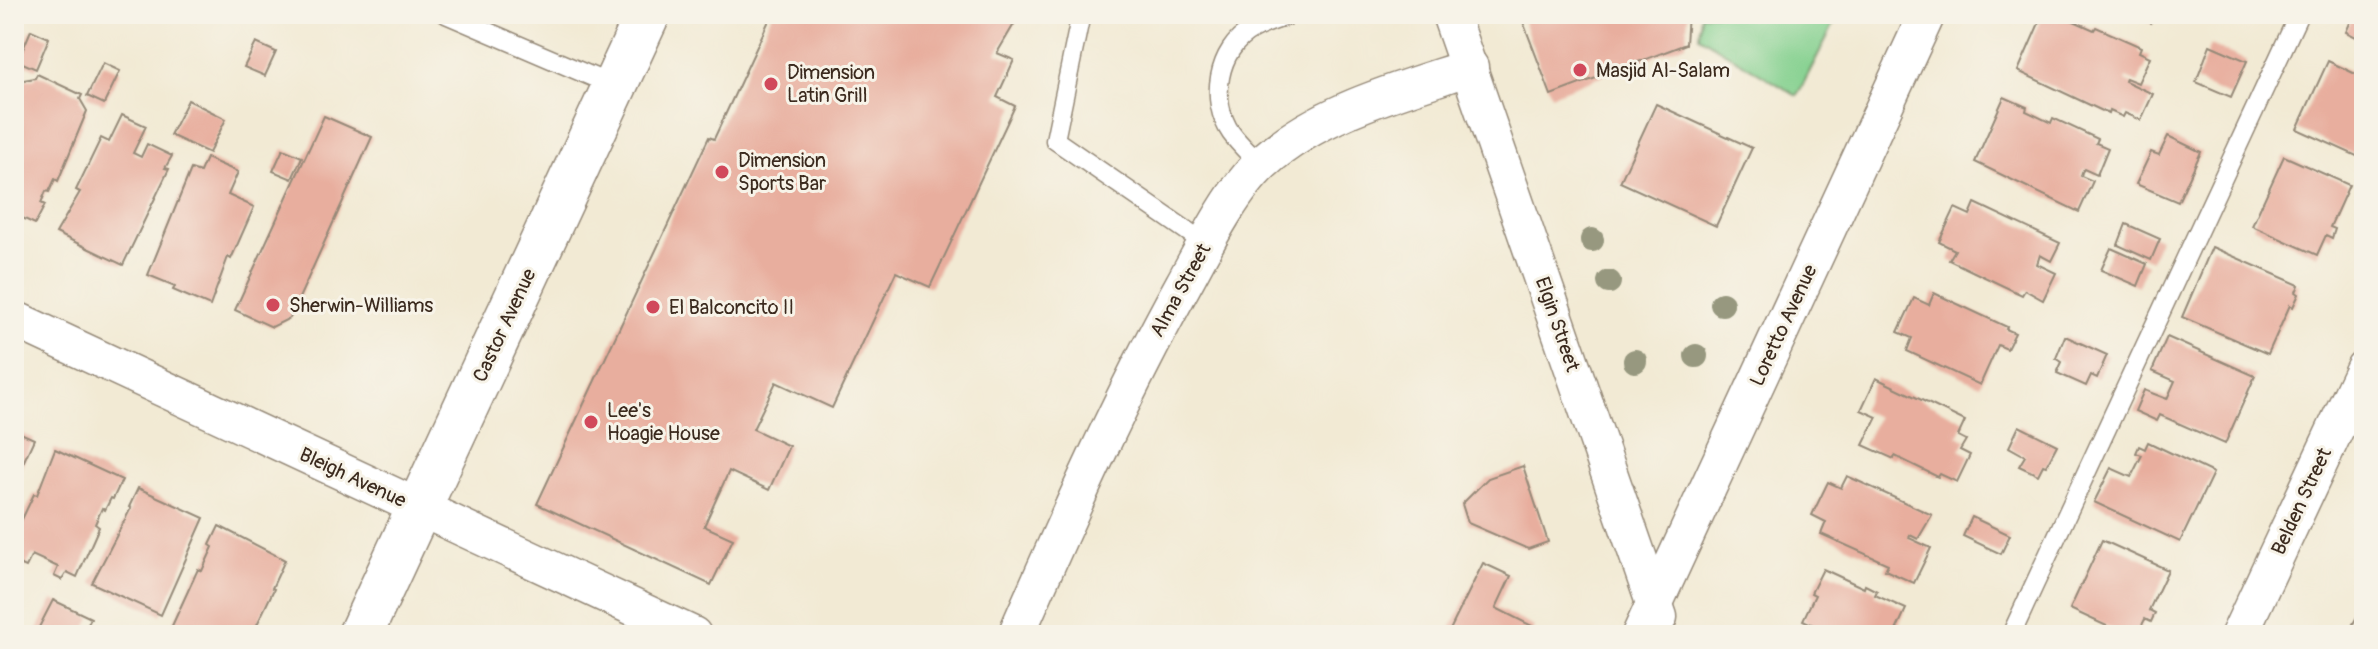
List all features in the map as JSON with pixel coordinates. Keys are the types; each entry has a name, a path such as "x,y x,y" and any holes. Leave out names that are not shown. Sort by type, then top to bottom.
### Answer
{"main road":[{"name":"Castor Avenue","path":"360,635 648,14"}],"street":[{"name":"Elgin Street","path":"1450,14 1653,625"},
{"name":"Loretto Avenue","path":"1653,625 1927,14"},
{"name":"Alma Street","path":"1016,635 1121,400 1206,244 1228,207 1260,165 1289,142 1362,103 1470,67"},
{"name":"Bleigh Avenue","path":"14,319 693,635"},
{"name":"Belden Street","path":"2239,635 2364,368"}],"lane":[{"path":"446,14 614,86"},
{"path":"1081,14 1055,140 1206,244"},
{"path":"1260,165 1230,132 1220,108 1219,81 1225,57 1250,30 1292,14"},
{"path":"2011,635 2299,14"}],"green space":[{"path":"1701,14 1839,14 1797,96 1699,36"}],"building":[{"path":"772,14 1020,14 997,53 1014,60 997,97 1015,106 930,287 896,272 832,408 776,382 753,429 789,446 769,490 729,471 704,526 733,539 711,585 537,504 709,137 714,139"},
{"name":"Masjid Al-Salam","path":"1536,14 1688,14 1686,44 1551,95 1522,19"},
{"path":"2043,14 2067,14 2069,19 2141,47 2139,52 2150,57 2138,83 2126,78 2125,81 2153,94 2141,120 2125,113 2123,117 2110,111 2109,114 2018,71"},
{"path":"2132,14 2162,14 2160,19 2154,17 2151,23"},
{"path":"2354,14 2364,14 2364,41 2346,32"},
{"path":"31,30 49,38 36,69 18,61"},
{"path":"256,43 276,52 265,76 244,67"},
{"path":"2210,45 2247,61 2231,97 2196,82"},
{"path":"2328,61 2364,78 2364,151 2361,158 2297,129"},
{"path":"103,63 120,71 104,104 87,96"},
{"path":"37,74 82,95 80,99 87,111 58,181 55,179 49,192 46,191 41,203 45,205 35,224 14,214 14,98 24,80 35,78"},
{"path":"2004,97 2051,123 2053,118 2098,139 2096,143 2108,148 2097,175 2084,169 2082,172 2081,176 2093,181 2079,212 1975,162"},
{"path":"188,100 226,119 209,153 170,135"},
{"path":"1656,104 1752,148 1716,226 1620,182"},
{"path":"122,115 146,126 133,153 141,157 147,144 172,156 165,168 169,169 123,265 56,233 80,192 76,190 101,138 109,142"},
{"path":"324,116 372,137 290,318 272,327 235,310"},
{"path":"2168,136 2201,152 2178,202 2136,184 2151,152 2159,155"},
{"path":"283,149 302,157 292,179 273,171"},
{"path":"2284,156 2349,185 2330,227 2335,229 2332,238 2326,235 2317,255 2252,226"},
{"path":"206,158 238,172 228,195 254,207 231,259 228,257 210,306 148,275 191,169 200,172"},
{"path":"1975,203 2060,243 2051,261 2040,255 2037,264 2056,273 2043,300 2025,290 2022,295 1949,260 1955,250 1939,242 1955,208 1970,215"},
{"path":"2126,224 2160,239 2151,260 2118,245"},
{"path":"2212,247 2299,285 2296,292 2299,294 2293,307 2290,305 2268,354 2182,317"},
{"path":"2111,248 2147,264 2138,286 2101,270"},
{"path":"1934,293 2015,333 2007,349 1998,345 1980,385 1907,351 1912,338 1898,332 1914,298 1929,305"},
{"path":"2065,336 2107,355 2097,378 2091,375 2086,386 2057,373 2062,362 2056,358"},
{"path":"2167,337 2255,376 2225,444 2160,415 2157,421 2135,411 2144,390 2167,399 2175,381 2152,371"},
{"path":"1876,378 1965,421 1958,436 1966,440 1960,450 1970,455 1957,482 1863,445 1877,417 1861,410"},
{"path":"2019,426 2057,445 2038,475 2019,466 2025,456 2009,447"},
{"path":"14,430 34,439 18,474 14,473"},
{"path":"2148,442 2213,473 2180,542 2094,502 2111,468 2131,477 2142,455 2136,453 2139,446 2145,449"},
{"path":"55,449 122,480 113,499 105,510 102,508 95,524 99,527 77,577 67,572 62,580 54,576 58,567 32,555 26,567 14,562 18,548 14,546 14,536 34,494 37,495"},
{"path":"1523,466 1548,542 1528,549 1468,523 1462,504 1488,478"},
{"path":"1847,476 1932,515 1918,539 1910,535 1909,538 1931,548 1914,583 1885,570 1888,564 1821,534 1826,522 1812,515 1828,482 1841,488"},
{"path":"138,488 204,518 161,615 92,583 131,508"},
{"path":"1972,517 2010,535 2001,554 1963,536"},
{"path":"219,526 285,560 274,589 252,635 177,635 179,631 171,628 198,569 202,571"},
{"path":"2102,540 2168,570 2149,610 2155,613 2151,622 2145,619 2137,635 2126,635 2070,609"},
{"path":"1483,563 1511,576 1496,608 1534,627 1530,635 1461,635 1450,630"},
{"path":"1823,569 1864,588 1865,585 1877,591 1875,595 1906,609 1894,635 1834,635 1803,620 1815,595 1811,593"},
{"path":"53,600 91,618 83,635 36,633"},
{"path":"2359,613 2364,616 2364,635 2347,635"}],"place":[{"name":"Masjid Al-Salam","path":"1580,70"},
{"name":"Dimension Latin Grill","path":"771,84"},
{"name":"Dimension Sports Bar","path":"722,172"},
{"name":"Sherwin-Williams","path":"273,305"},
{"name":"El Balconcito II","path":"653,307"},
{"name":"Lee's Hoagie House","path":"591,422"}]}
